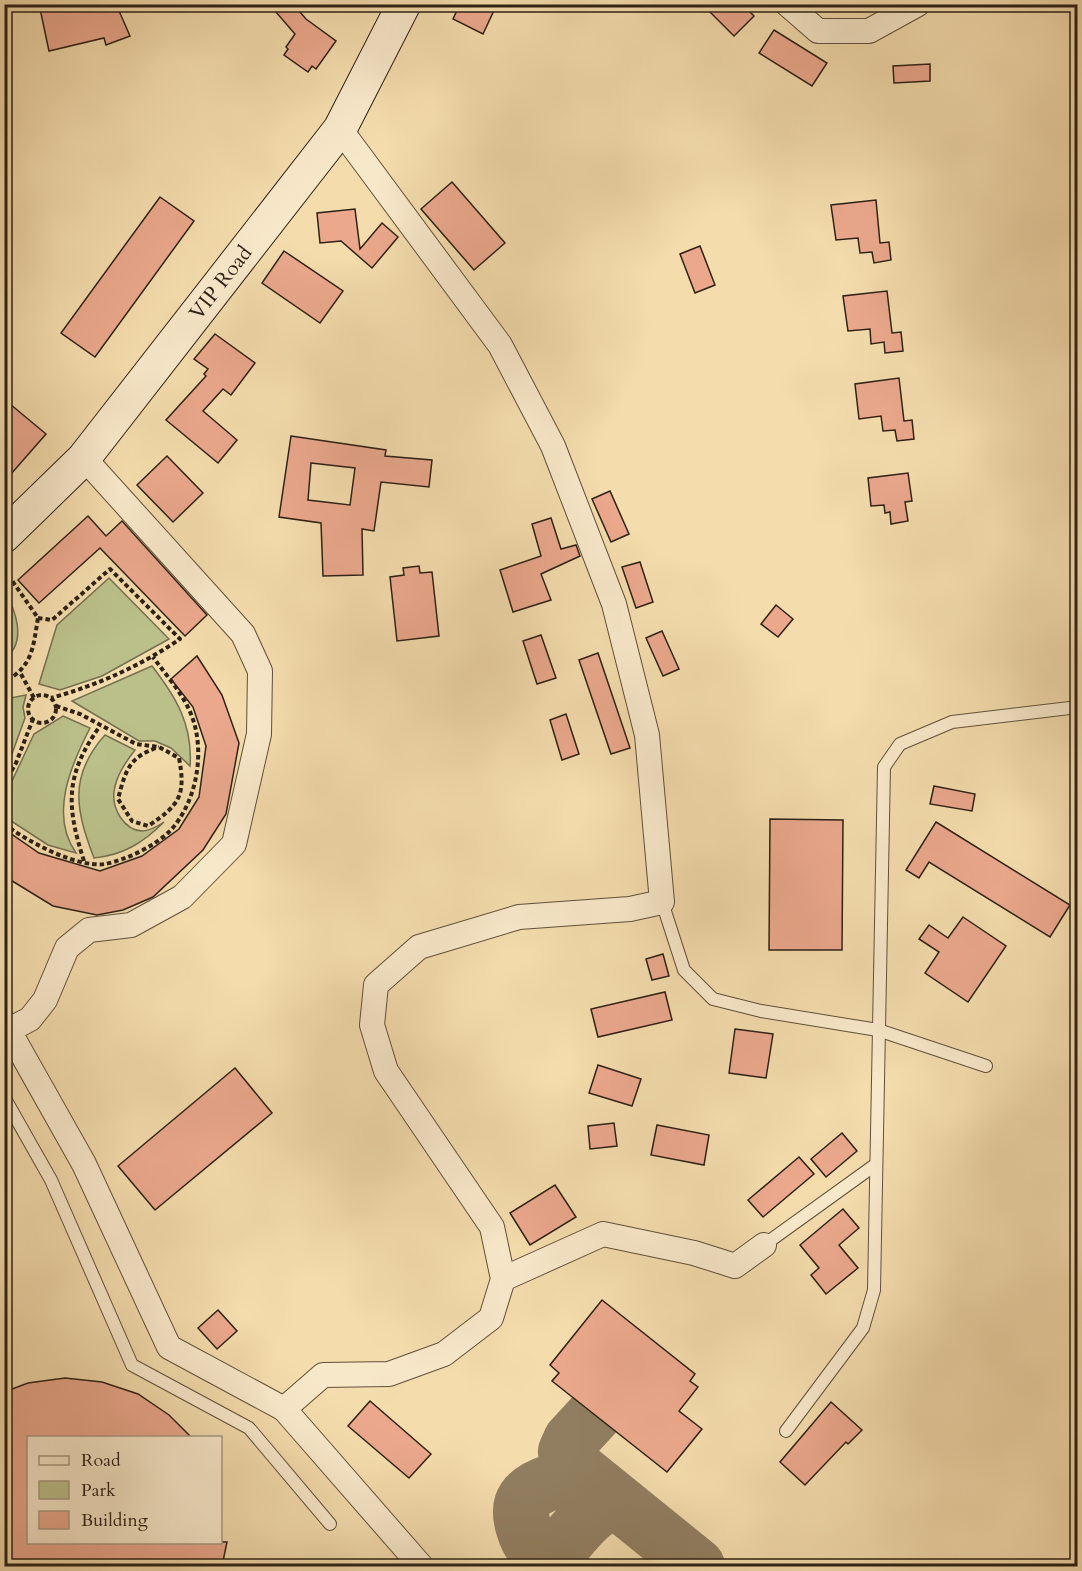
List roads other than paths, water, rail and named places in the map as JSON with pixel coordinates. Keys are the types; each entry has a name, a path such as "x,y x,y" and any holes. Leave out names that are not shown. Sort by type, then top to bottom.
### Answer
{"main road":[{"name":"VIP Road","path":"4,536 84,458 340,129 404,4"}],"street":[{"path":"787,4 818,31 869,31 918,4"},
{"path":"284,1409 323,1375 389,1374 444,1354 491,1318 503,1279 492,1227 386,1071 372,1025 376,985 419,947 519,917 630,909 662,902 647,735 614,604 553,446 500,345 340,129"},
{"path":"84,458 243,634 260,670 259,734 234,844 182,897 131,925 89,930 67,948 45,1000 30,1019 7,1026 84,1164 170,1347 284,1409 421,1566"},
{"path":"503,1279 603,1234 694,1253 735,1266 764,1245"}],"lane":[{"path":"786,1431 863,1328 874,1290 884,767 900,744 952,722 1077,707"},
{"path":"662,902 684,970 712,999 761,1011 878,1030 986,1066"},
{"path":"4,1097 51,1180 132,1365 249,1428 330,1524"},
{"path":"764,1245 875,1165"}]}
